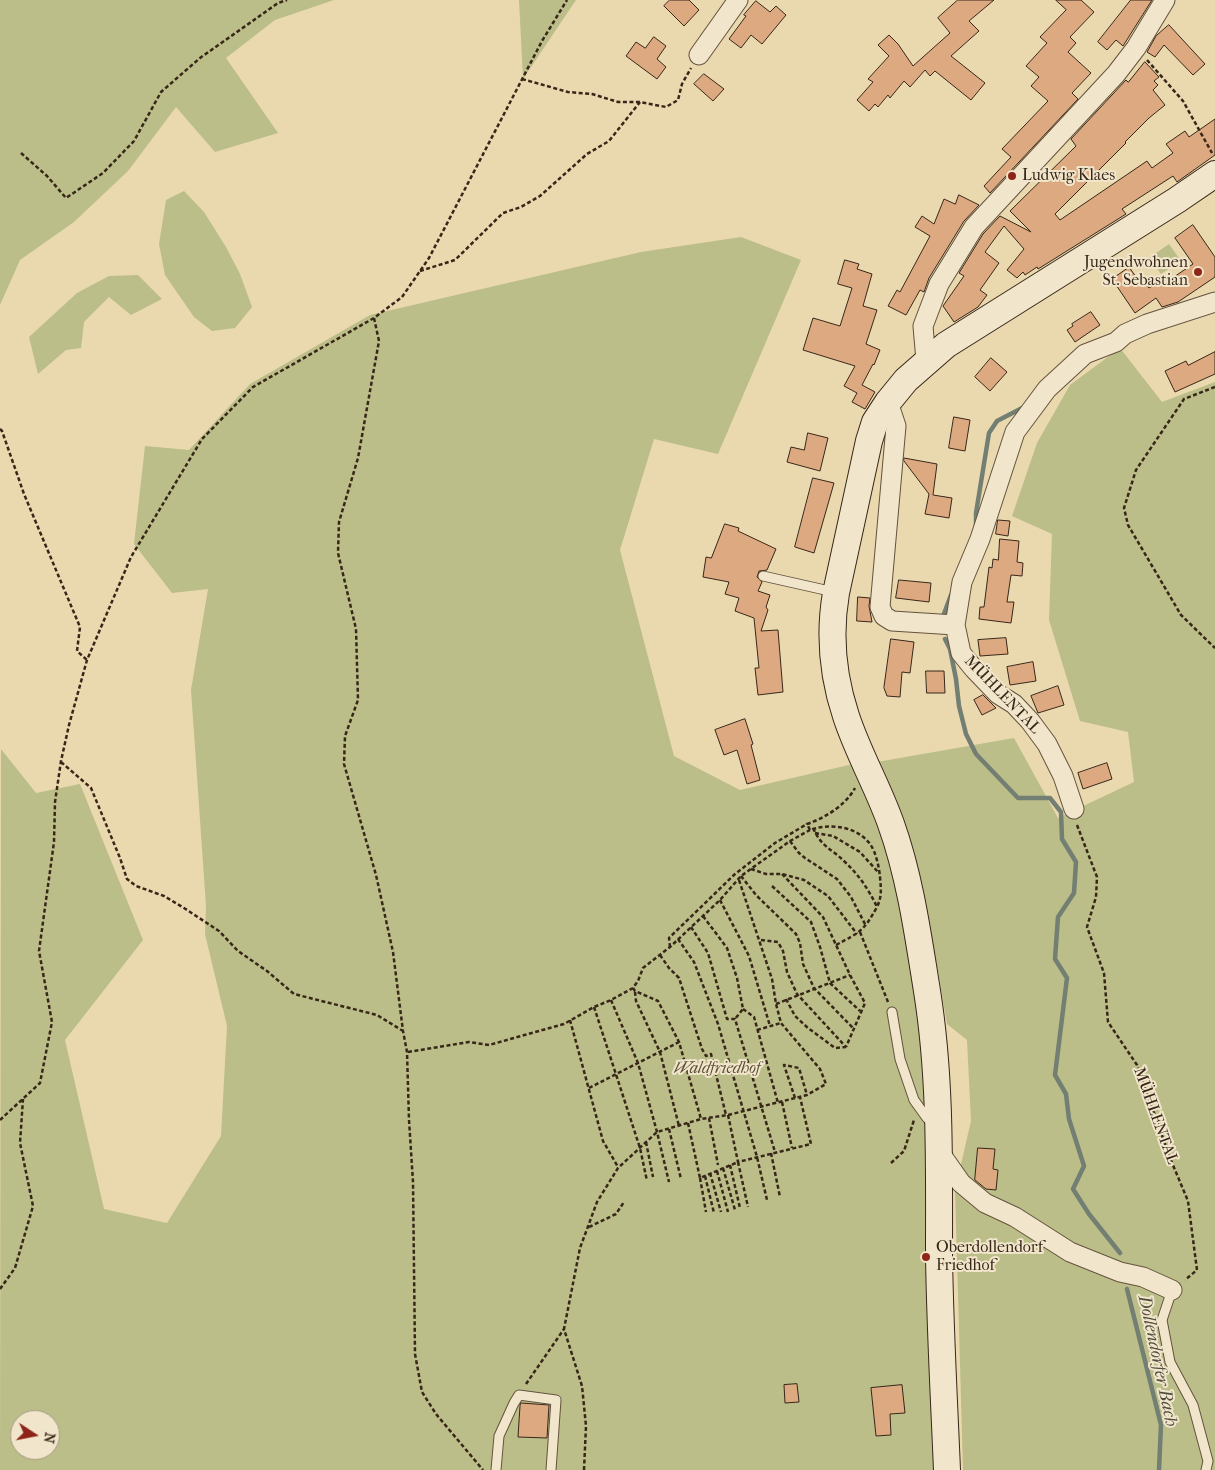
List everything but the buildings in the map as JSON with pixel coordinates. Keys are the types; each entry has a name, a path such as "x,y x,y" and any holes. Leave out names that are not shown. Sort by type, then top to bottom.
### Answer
{"main road":[{"path":"947,1470 940,1302 939,1120 930,1010 911,894 892,825 846,717 837,687 834,668 832,613 836,593 868,441 875,422 906,380 946,345 1177,200 1215,174"}],"street":[{"path":"699,54 738,0"},
{"path":"926,361 923,326 940,284 974,227 1116,74 1136,48 1165,0"},
{"name":"MÜHLENTAL","path":"1074,809 1063,776 1047,744 1030,721 1014,704 998,694 961,653 955,625 962,582 980,540 1015,432 1046,389 1084,354 1116,342 1125,334 1147,324 1215,302"},
{"path":"888,402 896,426 880,607 884,616 892,621 955,625"},
{"path":"940,1153 961,1183 985,1203 1015,1217 1070,1252 1120,1272 1143,1277 1172,1290"}],"lane":[{"path":"763,576 836,593"},
{"path":"892,1012 900,1059 917,1104 927,1118 939,1120"},
{"path":"1172,1290 1162,1320 1165,1337 1170,1362 1193,1405 1208,1461 1206,1470"},
{"path":"496,1470 498,1436 519,1395 556,1400 552,1470"}],"path":[{"path":"20,153 47,176 66,198 103,173 134,142 160,92 200,58 278,3 288,0"},
{"path":"0,1120 40,1083 52,1022 39,951 54,842 55,802 61,762 87,660 131,557 202,439 253,387 374,318 402,297 429,258 522,79 567,0"},
{"path":"1136,48 1183,101 1214,157"},
{"path":"522,79 568,92 592,94 618,102 640,102 666,107 678,100 682,84 699,54"},
{"path":"420,271 455,260 503,213 521,207 540,196 587,154 609,141 640,102"},
{"path":"374,318 379,341 358,458 339,522 338,553 356,629 358,700 345,736 344,764 376,875 393,952 407,1052 413,1182 415,1354 422,1392 436,1414 483,1470"},
{"path":"1215,387 1184,399 1136,470 1124,508 1128,525 1181,615 1215,648"},
{"path":"0,429 24,494 80,627 77,651 87,660"},
{"path":"61,762 91,788 127,879 136,886 164,896 219,931 238,951 294,994 377,1014 403,1031"},
{"path":"670,947 669,938 735,874 775,843 832,811 851,795 856,786"},
{"name":"MÜHLENTAL","path":"1074,809 1081,839 1097,877 1096,897 1087,928 1104,973 1108,1022 1137,1064 1170,1158 1188,1201 1197,1270 1172,1290"},
{"path":"807,824 815,833 820,843 845,861 858,875 877,907"},
{"path":"407,1052 469,1042 489,1045 564,1024 594,1007 612,1000 633,988 643,968 670,947 720,900 741,876 790,840 811,829 832,826 847,828 861,834 871,845 879,873 882,897 866,926 858,933 836,945"},
{"path":"815,833 833,836 860,852 879,873"},
{"path":"790,840 805,858 837,879 851,897 866,926"},
{"path":"750,869 766,874 782,874 804,880 828,896 858,933 892,1012"},
{"path":"782,874 823,917 865,1003 846,1048"},
{"path":"741,876 756,895 796,934 800,943 803,964 814,988 853,1028"},
{"path":"519,1395 564,1330 580,1248 597,1202 618,1168 657,1132 701,1119 727,1115 807,1096 826,1084 820,1069 781,1023 772,979 739,880"},
{"path":"772,886 810,922 820,947 830,983 860,1011"},
{"path":"720,900 749,956 770,1026"},
{"path":"703,916 727,948 737,978 743,1009 754,1017 792,1148"},
{"path":"690,927 708,953 727,1019 735,1020"},
{"path":"678,939 694,962 711,1006 757,1156 767,1200"},
{"path":"760,940 778,942 783,951 787,972 798,994 846,1048"},
{"path":"660,955 679,978 702,1049 706,1056 711,1054 748,1207"},
{"path":"776,1004 850,975"},
{"path":"633,988 636,1001 660,1052 679,1126"},
{"path":"635,992 658,1001 679,1042 701,1119"},
{"path":"786,999 795,1016 808,1028 835,1048 846,1048"},
{"path":"612,1000 638,1063 669,1182"},
{"path":"594,1007 640,1148 647,1181"},
{"path":"735,1020 743,1009"},
{"path":"570,1020 602,1141 618,1168"},
{"path":"735,1020 773,1153 780,1197"},
{"path":"757,1030 781,1023"},
{"path":"589,1088 679,1042"},
{"path":"795,1098 784,1065 799,1068 807,1096"},
{"path":"700,1178 757,1156 811,1144 800,1097"},
{"path":"0,1289 15,1268 32,1206 20,1143 24,1099"},
{"path":"890,1163 904,1151 911,1132 917,1104"},
{"path":"709,1118 718,1165"},
{"path":"688,1123 706,1212"},
{"path":"669,1129 681,1179"},
{"path":"646,1142 653,1177"},
{"path":"730,1165 740,1208"},
{"path":"723,1168 735,1210"},
{"path":"717,1171 728,1212"},
{"path":"710,1173 720,1212"},
{"path":"705,1176 714,1213"},
{"path":"588,1227 616,1214 624,1202"},
{"path":"564,1330 582,1386 586,1426 584,1470"}],"green space":[{"path":"0,0 334,0 275,20 226,58 278,133 215,152 176,107 128,171 74,222 20,260 0,305"},
{"path":"519,0 576,0 523,79"},
{"path":"184,191 204,212 240,274 252,307 235,328 212,331 194,317 165,275 159,244 166,200"},
{"name":"Waldfriedhof","path":"741,237 801,260 718,454 654,439 620,550 674,756 740,790 862,762 887,825 929,1044 939,1470 0,1470 1,749 36,793 80,784 143,940 65,1040 104,1209 167,1223 221,1136 227,1026 205,934 206,906 191,690 208,589 172,593 134,544 145,446 189,450 250,384 370,315 641,252"},
{"path":"1169,244 1181,261 1161,274 1149,258"},
{"path":"138,275 162,299 131,315 109,297 84,322 81,348 66,350 38,374 29,337 77,293 109,276"},
{"path":"1120,348 1162,402 1215,382 1215,1470 963,1470 955,1190 971,1121 967,1040 947,1024 935,955 877,762 1014,738 1058,818 1134,782 1128,732 1080,721 1049,620 1052,534 1012,516 1037,443 1070,385"}],"waterway":[{"name":"Dollendorfer Bach","path":"976,525 976,513 989,433 997,421 1026,406"},
{"name":"Dollendorfer Bach","path":"942,619 951,595"},
{"name":"Dollendorfer Bach","path":"945,639 950,649 959,706 966,734 976,754 1018,798 1050,798 1061,812 1062,839 1076,862 1074,893 1058,917 1055,959 1067,978 1055,1075 1066,1094 1069,1119 1084,1166 1073,1189 1089,1214 1120,1253"},
{"name":"Dollendorfer Bach","path":"1127,1289 1161,1425 1159,1470"}],"place":[{"name":"Ludwig Klaes","path":"1012,176"},
{"name":"Jugendwohnen St. Sebastian","path":"1198,272"},
{"name":"Oberdollendorf Friedhof","path":"926,1257"}]}
